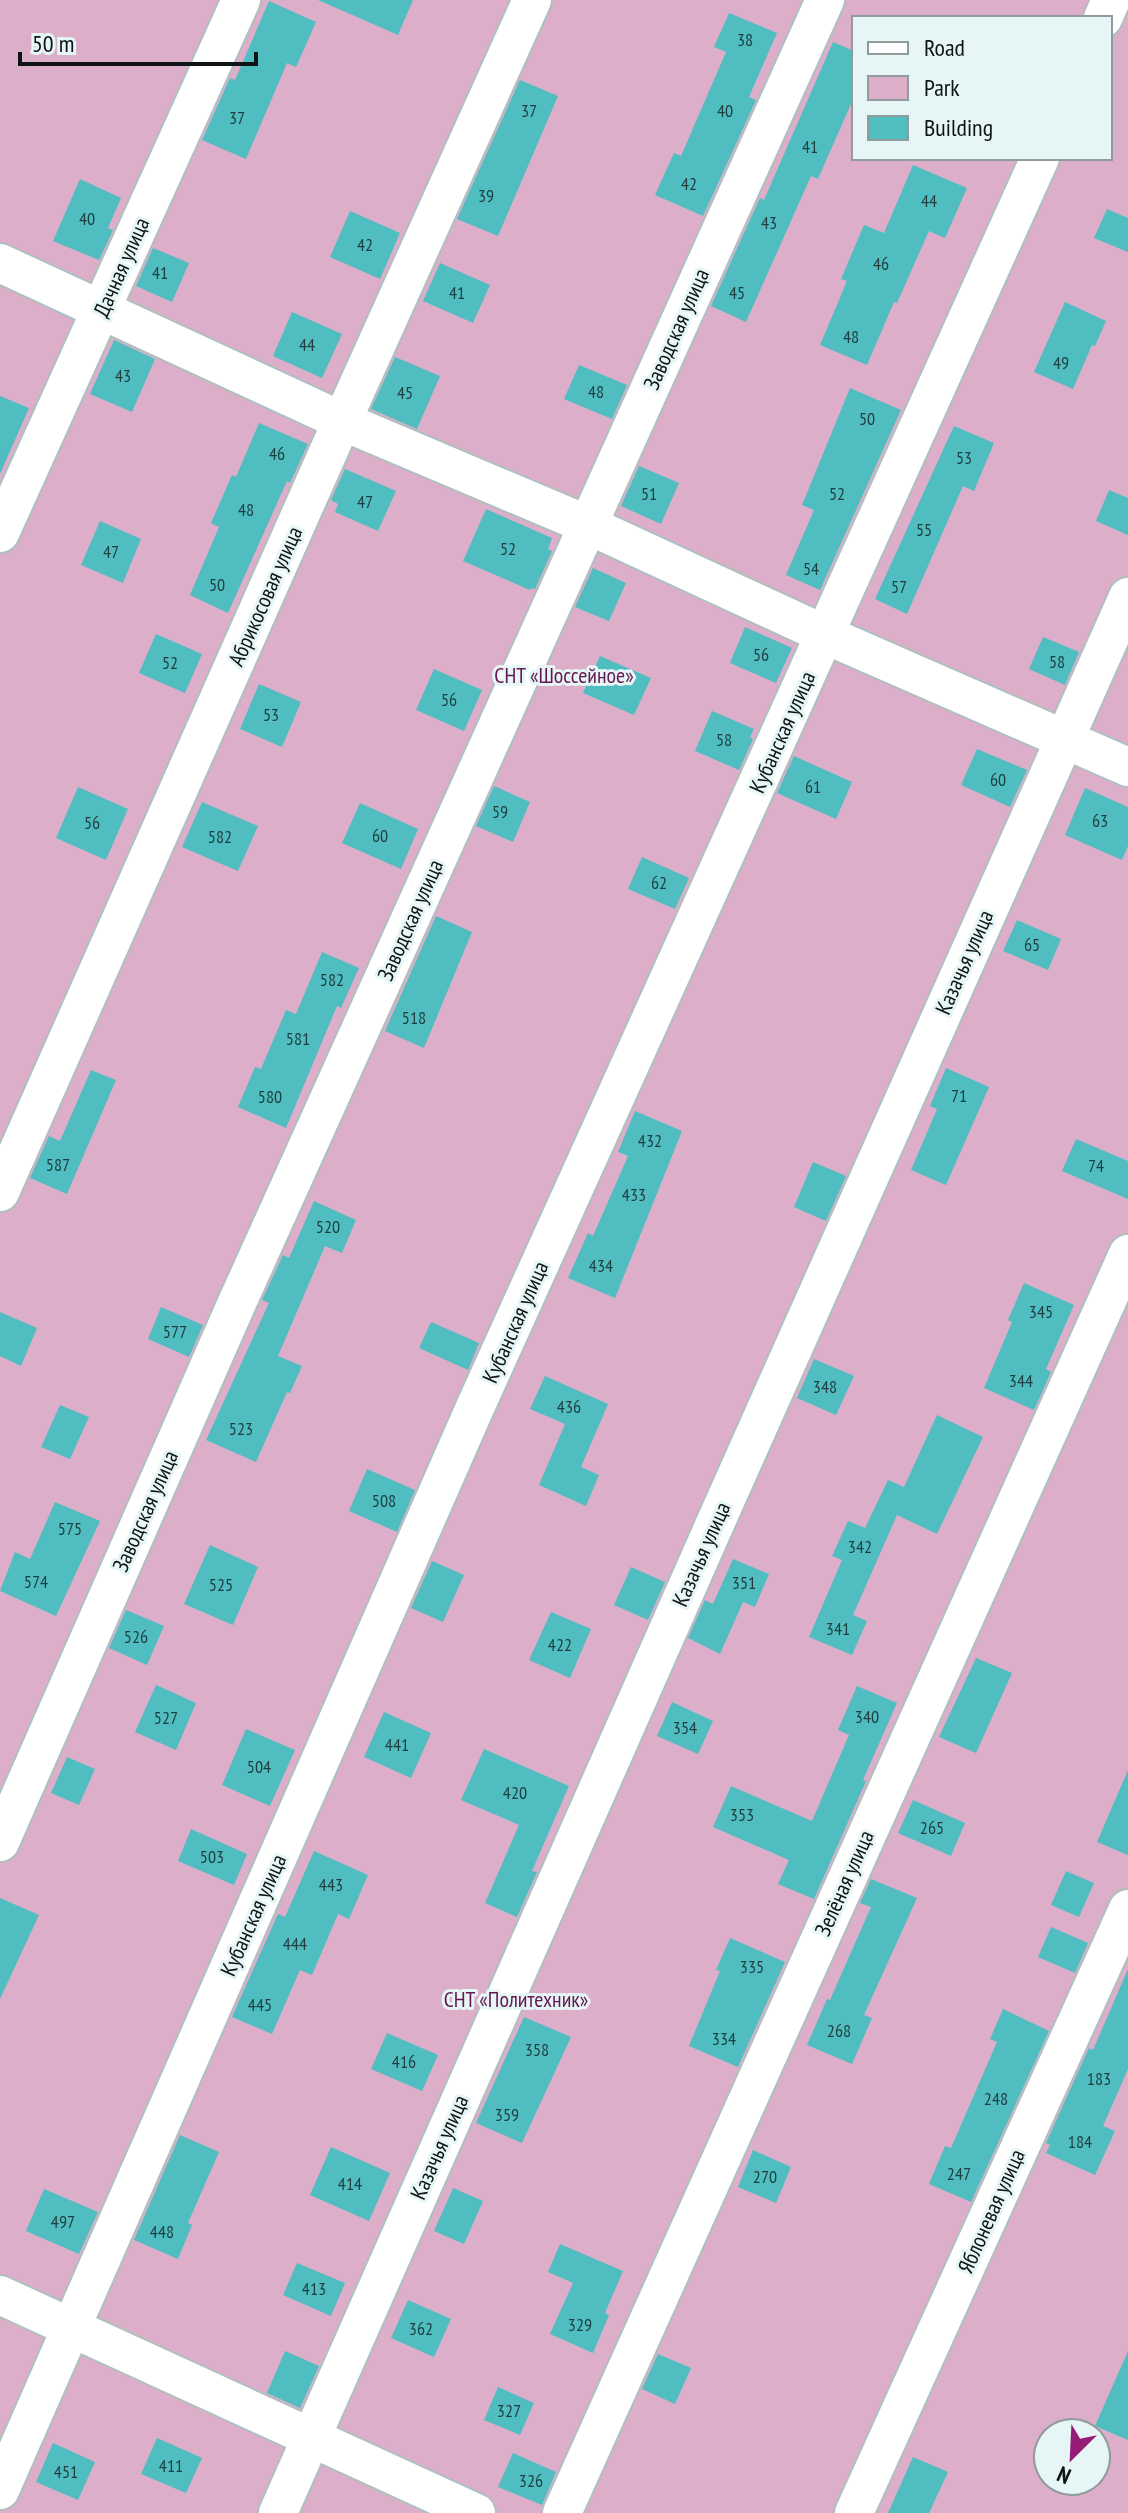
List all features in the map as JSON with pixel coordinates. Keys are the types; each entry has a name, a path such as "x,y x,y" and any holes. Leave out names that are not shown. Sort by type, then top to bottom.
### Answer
{"street":[{"name":"Дачная улица","path":"0,533 241,0"},
{"name":"Абрикосовая улица","path":"0,1192 532,0"},
{"name":"Заводская улица","path":"0,1842 242,1290 825,0"},
{"name":"Кубанская улица","path":"0,2490 473,1412 1039,160"},
{"path":"0,263 342,421 588,525 826,635 1128,767"},
{"name":"Казачья улица","path":"278,2513 1128,597"},
{"name":"Зелёная улица","path":"562,2513 1128,1254"},
{"name":"Яблоневая улица","path":"854,2513 1128,1909"},
{"path":"0,2295 476,2513"}],"green space":[{"path":"0,0 1128,0 1128,2513 0,2513"}],"building":[{"path":"318,0 413,0 398,35"},
{"path":"269,1 316,22 296,67 287,63 246,159 202,140 230,78 235,80"},
{"path":"729,13 777,33 749,97 756,100 703,216 655,195 674,153 681,156 726,52 714,47"},
{"path":"833,42 852,50 852,102 818,179 811,176 746,322 711,306 760,198 764,200"},
{"path":"520,80 558,96 498,236 457,219"},
{"path":"913,165 967,188 945,238 929,231 867,365 820,345 847,281 841,279 864,225 884,233"},
{"path":"80,179 121,198 108,228 113,230 99,260 53,241"},
{"path":"1107,209 1128,218 1128,252 1094,238"},
{"path":"350,211 400,233 380,279 330,257"},
{"path":"153,248 189,263 172,302 136,286"},
{"path":"440,263 490,285 473,323 423,301"},
{"path":"1065,302 1106,321 1073,389 1034,372"},
{"path":"292,312 342,334 322,378 273,356"},
{"path":"114,340 155,359 132,412 90,394"},
{"path":"395,357 440,376 417,429 371,409"},
{"path":"579,365 627,385 612,419 564,399"},
{"path":"850,388 901,410 820,590 786,575 814,510 802,505"},
{"path":"0,396 29,408 0,474"},
{"path":"259,423 308,444 290,483 287,481 228,613 190,595 219,527 211,523 232,475 236,477"},
{"path":"954,426 994,443 974,491 963,486 907,614 875,599"},
{"path":"639,466 679,483 661,524 621,506"},
{"path":"345,469 396,491 378,531 335,512 338,504 331,500"},
{"path":"1109,490 1128,498 1128,535 1096,521"},
{"path":"486,509 552,538 548,549 552,551 535,589 530,590 463,561"},
{"path":"100,521 141,539 123,583 81,565"},
{"path":"593,568 626,583 609,621 575,607"},
{"path":"745,627 792,648 776,683 730,663"},
{"path":"156,634 202,654 185,693 139,673"},
{"path":"1043,637 1079,652 1065,685 1029,669"},
{"path":"600,656 651,678 634,715 583,693"},
{"path":"434,669 482,690 464,731 416,710"},
{"path":"259,684 301,702 282,747 240,729"},
{"path":"712,711 754,729 750,737 753,739 739,770 695,751"},
{"path":"977,749 1027,770 1010,807 961,785"},
{"path":"794,756 852,782 836,819 777,793"},
{"path":"494,786 530,802 513,842 476,826"},
{"path":"78,787 128,809 106,860 56,838"},
{"path":"1085,788 1128,807 1128,846 1122,860 1065,835"},
{"path":"202,802 258,826 238,871 182,847"},
{"path":"360,803 418,829 401,869 342,843"},
{"path":"642,857 689,878 675,909 628,889"},
{"path":"436,916 472,932 424,1048 385,1031"},
{"path":"1017,920 1061,939 1048,970 1003,951"},
{"path":"322,952 359,968 341,1008 337,1006 286,1128 238,1107 255,1067 261,1069 286,1010 296,1014"},
{"path":"946,1068 989,1087 946,1185 911,1170 937,1109 930,1106"},
{"path":"91,1070 116,1080 67,1194 30,1178 49,1136 60,1141"},
{"path":"635,1111 682,1131 615,1298 568,1278 588,1233 593,1236 628,1156 618,1152"},
{"path":"1076,1139 1128,1161 1128,1199 1062,1171"},
{"path":"813,1162 846,1176 826,1221 794,1207"},
{"path":"314,1201 356,1220 342,1253 325,1246 278,1356 302,1366 256,1462 206,1440 269,1303 262,1300 283,1255 289,1258"},
{"path":"1024,1283 1074,1305 1046,1369 1051,1372 1034,1410 984,1388 1012,1322 1008,1320"},
{"path":"161,1307 203,1325 189,1357 148,1339"},
{"path":"0,1312 37,1328 21,1366 0,1356"},
{"path":"431,1322 479,1343 468,1370 419,1348"},
{"path":"814,1359 854,1376 836,1415 797,1398"},
{"path":"545,1376 608,1404 581,1467 599,1475 586,1506 539,1485 565,1424 530,1409"},
{"path":"60,1405 89,1417 70,1459 41,1447"},
{"path":"937,1415 983,1437 937,1534 897,1515 853,1615 867,1621 852,1655 809,1637 842,1560 832,1556 848,1521 865,1528 888,1480 904,1487"},
{"path":"367,1469 415,1490 397,1532 349,1511"},
{"path":"55,1502 100,1521 56,1616 0,1591 15,1552 30,1559"},
{"path":"210,1545 258,1567 233,1625 184,1604"},
{"path":"733,1559 769,1574 755,1607 743,1602 720,1654 688,1638 705,1600 713,1604"},
{"path":"432,1561 464,1575 443,1622 411,1608"},
{"path":"631,1567 665,1582 648,1620 614,1605"},
{"path":"126,1610 164,1626 147,1665 109,1648"},
{"path":"551,1612 591,1629 570,1678 529,1660"},
{"path":"976,1658 1012,1673 976,1753 939,1737"},
{"path":"156,1685 196,1703 176,1750 135,1732"},
{"path":"857,1686 897,1703 814,1899 778,1884 789,1860 713,1827 731,1786 812,1821 849,1735 838,1730"},
{"path":"672,1702 713,1721 698,1754 657,1736"},
{"path":"384,1712 431,1733 411,1778 364,1757"},
{"path":"246,1729 295,1750 270,1806 222,1785"},
{"path":"484,1749 569,1786 532,1871 537,1872 517,1917 485,1903 519,1825 461,1800"},
{"path":"67,1757 95,1769 79,1805 51,1793"},
{"path":"1128,1770 1128,1855 1097,1842"},
{"path":"913,1800 965,1823 951,1856 898,1833"},
{"path":"191,1829 247,1854 234,1885 178,1861"},
{"path":"314,1851 368,1875 349,1919 338,1914 312,1975 300,1970 272,2034 232,2017 278,1914 285,1917"},
{"path":"1066,1871 1094,1883 1079,1917 1051,1905"},
{"path":"871,1879 917,1898 864,2015 872,2018 852,2064 807,2045 871,1907 860,1903"},
{"path":"0,1898 39,1915 0,1999"},
{"path":"1051,1927 1088,1943 1075,1973 1038,1957"},
{"path":"730,1938 785,1962 738,2067 689,2046"},
{"path":"1128,1969 1128,2069 1103,2126 1115,2131 1095,2175 1046,2153 1050,2145 1046,2143 1089,2048 1093,2050"},
{"path":"1003,2009 1049,2031 971,2202 929,2184 945,2146 951,2148 997,2042 990,2039"},
{"path":"524,2017 571,2037 522,2143 476,2123"},
{"path":"387,2033 438,2055 422,2091 371,2069"},
{"path":"180,2135 219,2152 188,2223 192,2225 178,2259 134,2240"},
{"path":"331,2147 390,2173 369,2221 310,2195"},
{"path":"753,2150 791,2167 776,2203 738,2187"},
{"path":"453,2188 483,2201 464,2244 434,2231"},
{"path":"44,2189 98,2212 79,2254 26,2231"},
{"path":"560,2244 623,2271 605,2313 609,2315 593,2353 550,2334 573,2283 548,2272"},
{"path":"297,2263 345,2283 331,2316 283,2295"},
{"path":"408,2300 451,2319 434,2357 391,2338"},
{"path":"285,2351 319,2366 300,2408 267,2393"},
{"path":"1128,2351 1128,2440 1112,2433 1112,2417 1099,2417"},
{"path":"658,2354 691,2368 675,2404 642,2389"},
{"path":"498,2387 534,2403 520,2435 484,2420"},
{"path":"157,2438 202,2458 186,2493 141,2474"},
{"path":"53,2443 95,2462 78,2500 36,2482"},
{"path":"513,2453 556,2472 542,2505 498,2487"},
{"path":"913,2457 948,2472 929,2513 888,2513"}],"park label":[{"name":"СНТ «Шоссейное»","path":"564,675"},
{"name":"СНТ «Политехник»","path":"516,1999"}]}
